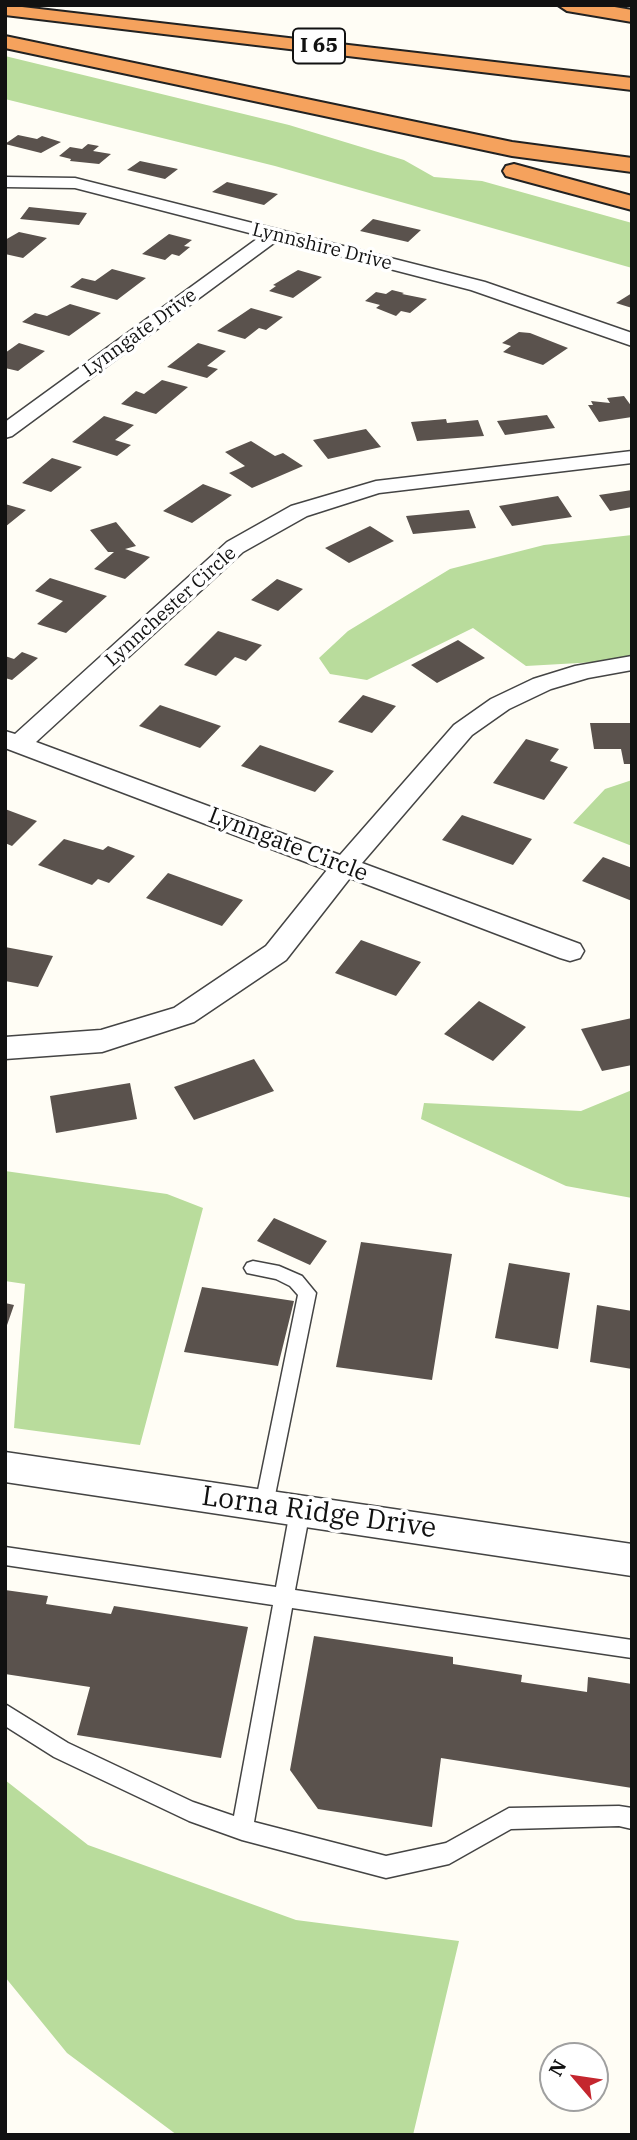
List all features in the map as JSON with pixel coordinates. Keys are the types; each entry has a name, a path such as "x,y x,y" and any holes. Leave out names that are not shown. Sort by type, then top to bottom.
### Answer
{"highway":[{"path":"567,5 632,16"},
{"name":"I 65","path":"5,9 632,84"},
{"path":"5,42 512,149 632,165"},
{"path":"144,71 632,203"}],"street":[{"name":"Lynnshire Drive","path":"5,183 75,183 478,286 632,340"},
{"name":"Lynngate Drive","path":"5,432 274,235"},
{"name":"Lynnchester Circle","path":"12,741 235,547 299,511 376,487 632,457"},
{"path":"5,1048 102,1041 184,1015 276,953 345,866 463,730 500,704 542,684 584,671 632,663"},
{"name":"Lynngate Circle","path":"12,741 570,951"},
{"name":"Lorna Ridge Drive","path":"5,1467 632,1560"}],"lane":[{"path":"253,1268 279,1273 296,1282 307,1293 264,1505"},
{"path":"242,1829 300,1511"},
{"path":"5,1556 632,1649"},
{"path":"5,1714 61,1749 189,1811 242,1829 386,1867 449,1853 509,1819 619,1816 632,1819"}],"green space":[{"path":"5,56 289,125 404,160 434,177 482,181 632,223 632,268 275,166 5,99"},
{"path":"632,535 632,660 526,666 473,628 367,680 330,674 319,658 348,631 450,569 544,545"},
{"path":"632,780 632,846 573,823 605,789"},
{"path":"632,1090 632,1198 566,1186 421,1119 424,1103 581,1111"},
{"path":"5,1171 167,1194 203,1208 140,1445 14,1428 25,1284 5,1281"},
{"path":"5,1780 88,1845 296,1920 459,1941 413,2135 177,2135 67,2053 5,1977"}],"building":[{"path":"18,135 37,139 42,136 61,142 41,153 5,144"},
{"path":"88,144 99,146 93,151 111,154 99,164 70,161 71,159 59,156 70,147 82,149"},
{"path":"140,161 178,169 165,179 127,170"},
{"path":"227,182 278,194 264,205 212,192"},
{"path":"29,207 87,213 79,225 20,219"},
{"path":"373,219 421,230 408,242 360,231"},
{"path":"19,232 47,238 23,258 5,254 5,240"},
{"path":"169,234 192,240 184,246 190,247 179,256 172,254 165,260 142,254"},
{"path":"112,269 146,278 117,300 70,287 82,278 95,281"},
{"path":"298,270 322,277 293,298 269,291 276,286 273,285"},
{"path":"392,290 427,299 410,313 401,311 396,316 376,308 380,305 365,301 376,292 386,294"},
{"path":"632,293 632,308 616,303"},
{"path":"70,304 101,313 69,336 22,322 35,313 47,316"},
{"path":"251,308 283,317 266,330 259,328 245,339 217,331"},
{"path":"519,332 530,333 568,348 543,365 503,352 511,346 502,343"},
{"path":"19,343 45,351 18,371 5,368 5,353"},
{"path":"198,343 226,351 207,366 218,369 207,378 167,367"},
{"path":"162,380 188,387 156,414 121,404 136,391 144,394"},
{"path":"624,396 632,407 632,417 599,422 588,405 593,405 591,401 610,403 607,398"},
{"path":"547,415 555,428 505,435 497,421"},
{"path":"104,416 134,425 115,440 131,445 117,456 72,442"},
{"path":"446,419 447,423 478,420 484,436 417,441 411,422"},
{"path":"366,429 381,447 328,459 313,440"},
{"path":"251,441 275,456 283,453 303,466 252,488 229,473 245,466 225,452"},
{"path":"52,458 82,467 51,492 22,483"},
{"path":"203,484 232,495 192,523 163,511"},
{"path":"632,490 632,507 610,511 599,495"},
{"path":"558,496 572,517 512,526 499,506"},
{"path":"5,504 26,510 5,527"},
{"path":"469,510 476,528 413,534 406,516"},
{"path":"116,522 136,546 125,549 150,557 125,579 94,569 114,552 108,552 90,530"},
{"path":"370,526 394,541 349,563 325,548"},
{"path":"50,578 107,596 66,633 37,624 63,601 35,591"},
{"path":"277,579 303,589 278,611 251,600"},
{"path":"218,631 262,645 246,661 235,657 216,676 184,665"},
{"path":"458,640 485,658 437,683 411,665"},
{"path":"22,652 38,658 12,680 5,678 5,656 14,659"},
{"path":"363,695 396,706 372,733 338,722"},
{"path":"160,705 221,726 200,748 139,726"},
{"path":"590,723 632,723 632,764 624,764 621,749 594,749"},
{"path":"526,739 559,749 550,761 568,767 544,800 493,783"},
{"path":"260,745 334,771 315,792 241,766"},
{"path":"5,809 37,821 12,846 5,843"},
{"path":"462,815 532,839 513,865 442,840"},
{"path":"64,839 103,850 108,846 135,856 109,883 98,879 92,885 38,865"},
{"path":"603,857 632,868 632,901 582,881"},
{"path":"168,873 243,900 222,926 146,898"},
{"path":"361,940 421,962 396,996 335,973"},
{"path":"5,947 53,956 38,987 5,981"},
{"path":"479,1001 526,1027 493,1061 444,1034"},
{"path":"632,1018 632,1065 602,1071 581,1029"},
{"path":"254,1059 274,1091 194,1120 174,1087"},
{"path":"130,1083 137,1119 56,1133 50,1096"},
{"path":"274,1218 327,1241 310,1265 257,1241"},
{"path":"361,1242 452,1254 432,1380 336,1367"},
{"path":"509,1263 570,1273 558,1349 495,1338"},
{"path":"202,1287 294,1301 278,1366 184,1352"},
{"path":"5,1303 14,1305 6,1328 5,1328"},
{"path":"597,1305 632,1311 632,1369 590,1362"},
{"path":"5,1590 48,1596 46,1604 111,1614 114,1606 248,1627 221,1758 77,1735 90,1687 5,1674"},
{"path":"314,1636 453,1657 453,1664 522,1675 521,1682 587,1692 588,1677 632,1684 632,1788 441,1758 432,1827 318,1809 290,1770"}]}
